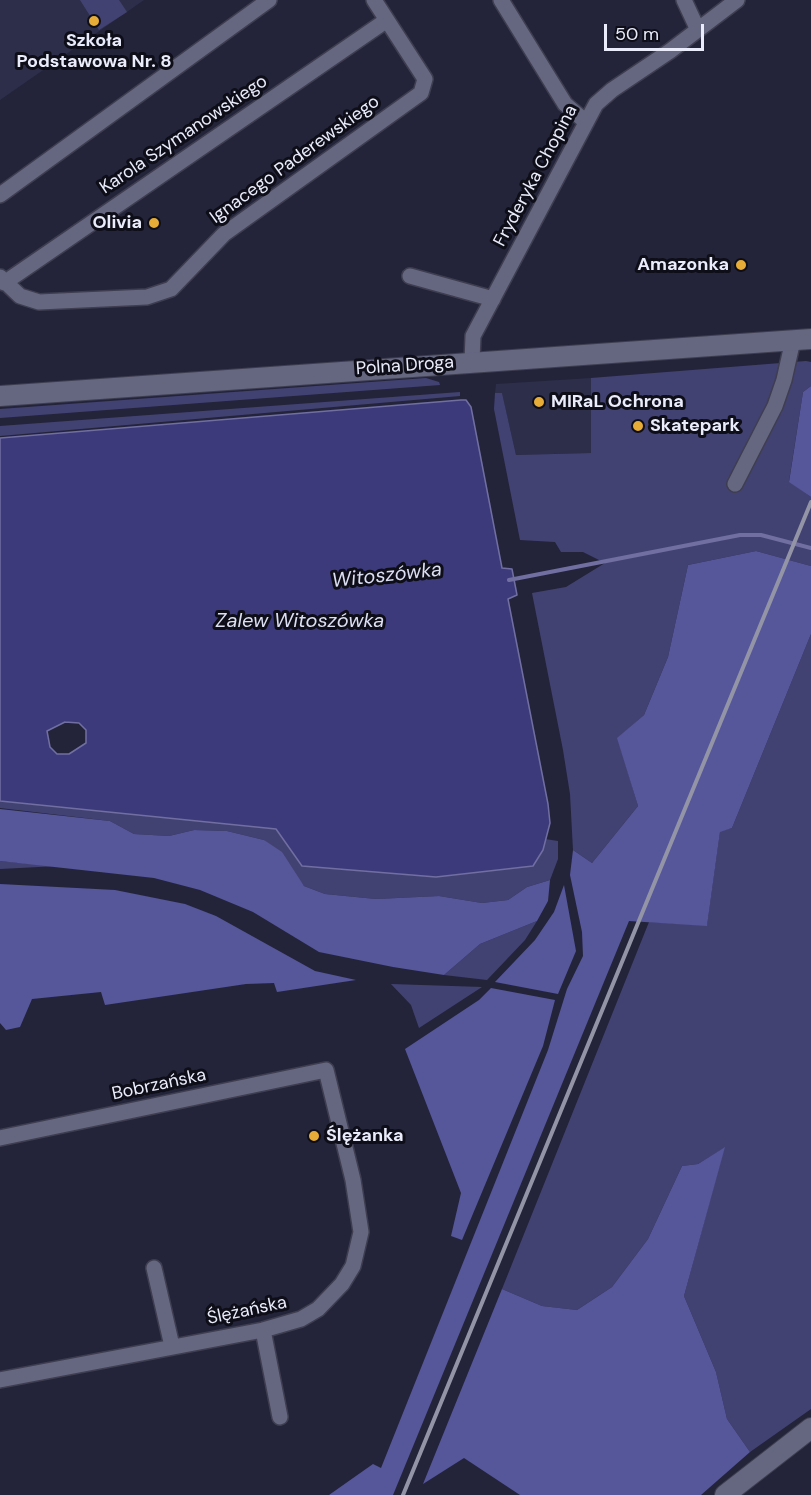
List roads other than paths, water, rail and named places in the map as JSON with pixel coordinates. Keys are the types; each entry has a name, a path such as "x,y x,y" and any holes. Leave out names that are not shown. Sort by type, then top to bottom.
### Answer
{"street":[{"path":"0,195 268,0"},
{"name":"Ignacego Paderewskiego","path":"2,280 20,296 45,302 147,297 171,289 224,234 421,93 425,79 374,0"},
{"path":"501,0 565,104 586,122"},
{"path":"684,0 698,30"},
{"name":"Fryderyka Chopina","path":"472,361 473,336 596,104 737,0"},
{"name":"Karola Szymanowskiego","path":"2,280 387,20"},
{"path":"410,276 493,299"},
{"path":"735,484 775,406 802,340"},
{"name":"Polna Droga","path":"0,396 472,361 802,340"},
{"name":"Bobrzańska","path":"0,1138 326,1070"},
{"name":"Ślężańska","path":"0,1380 263,1330 301,1319 328,1300 342,1284 359,1247 361,1232 353,1180 326,1070"},
{"path":"154,1268 172,1346"},
{"path":"263,1330 280,1417"},
{"path":"725,1495 811,1428"}],"water":[{"name":"Zalew Witoszówka","path":"466,400 471,407 502,568 512,569 517,595 508,599 548,804 550,823 543,850 533,866 436,877 302,866 276,829 0,801 0,438","holes":["65,722 79,723 86,730 86,743 69,754 57,754 50,747 47,731"]}],"waterway":[{"name":"Witoszówka","path":"509,580 740,535 761,535 811,548"}],"railway":[{"path":"403,1495 811,502"}],"place":[{"name":"Szkoła Podstawowa Nr. 8","path":"94,21"},
{"name":"Olivia","path":"154,223"},
{"name":"Amazonka","path":"741,265"},
{"name":"MIRaL Ochrona","path":"539,402"},
{"name":"Skatepark","path":"638,426"},
{"name":"Ślężanka","path":"314,1136"}]}
